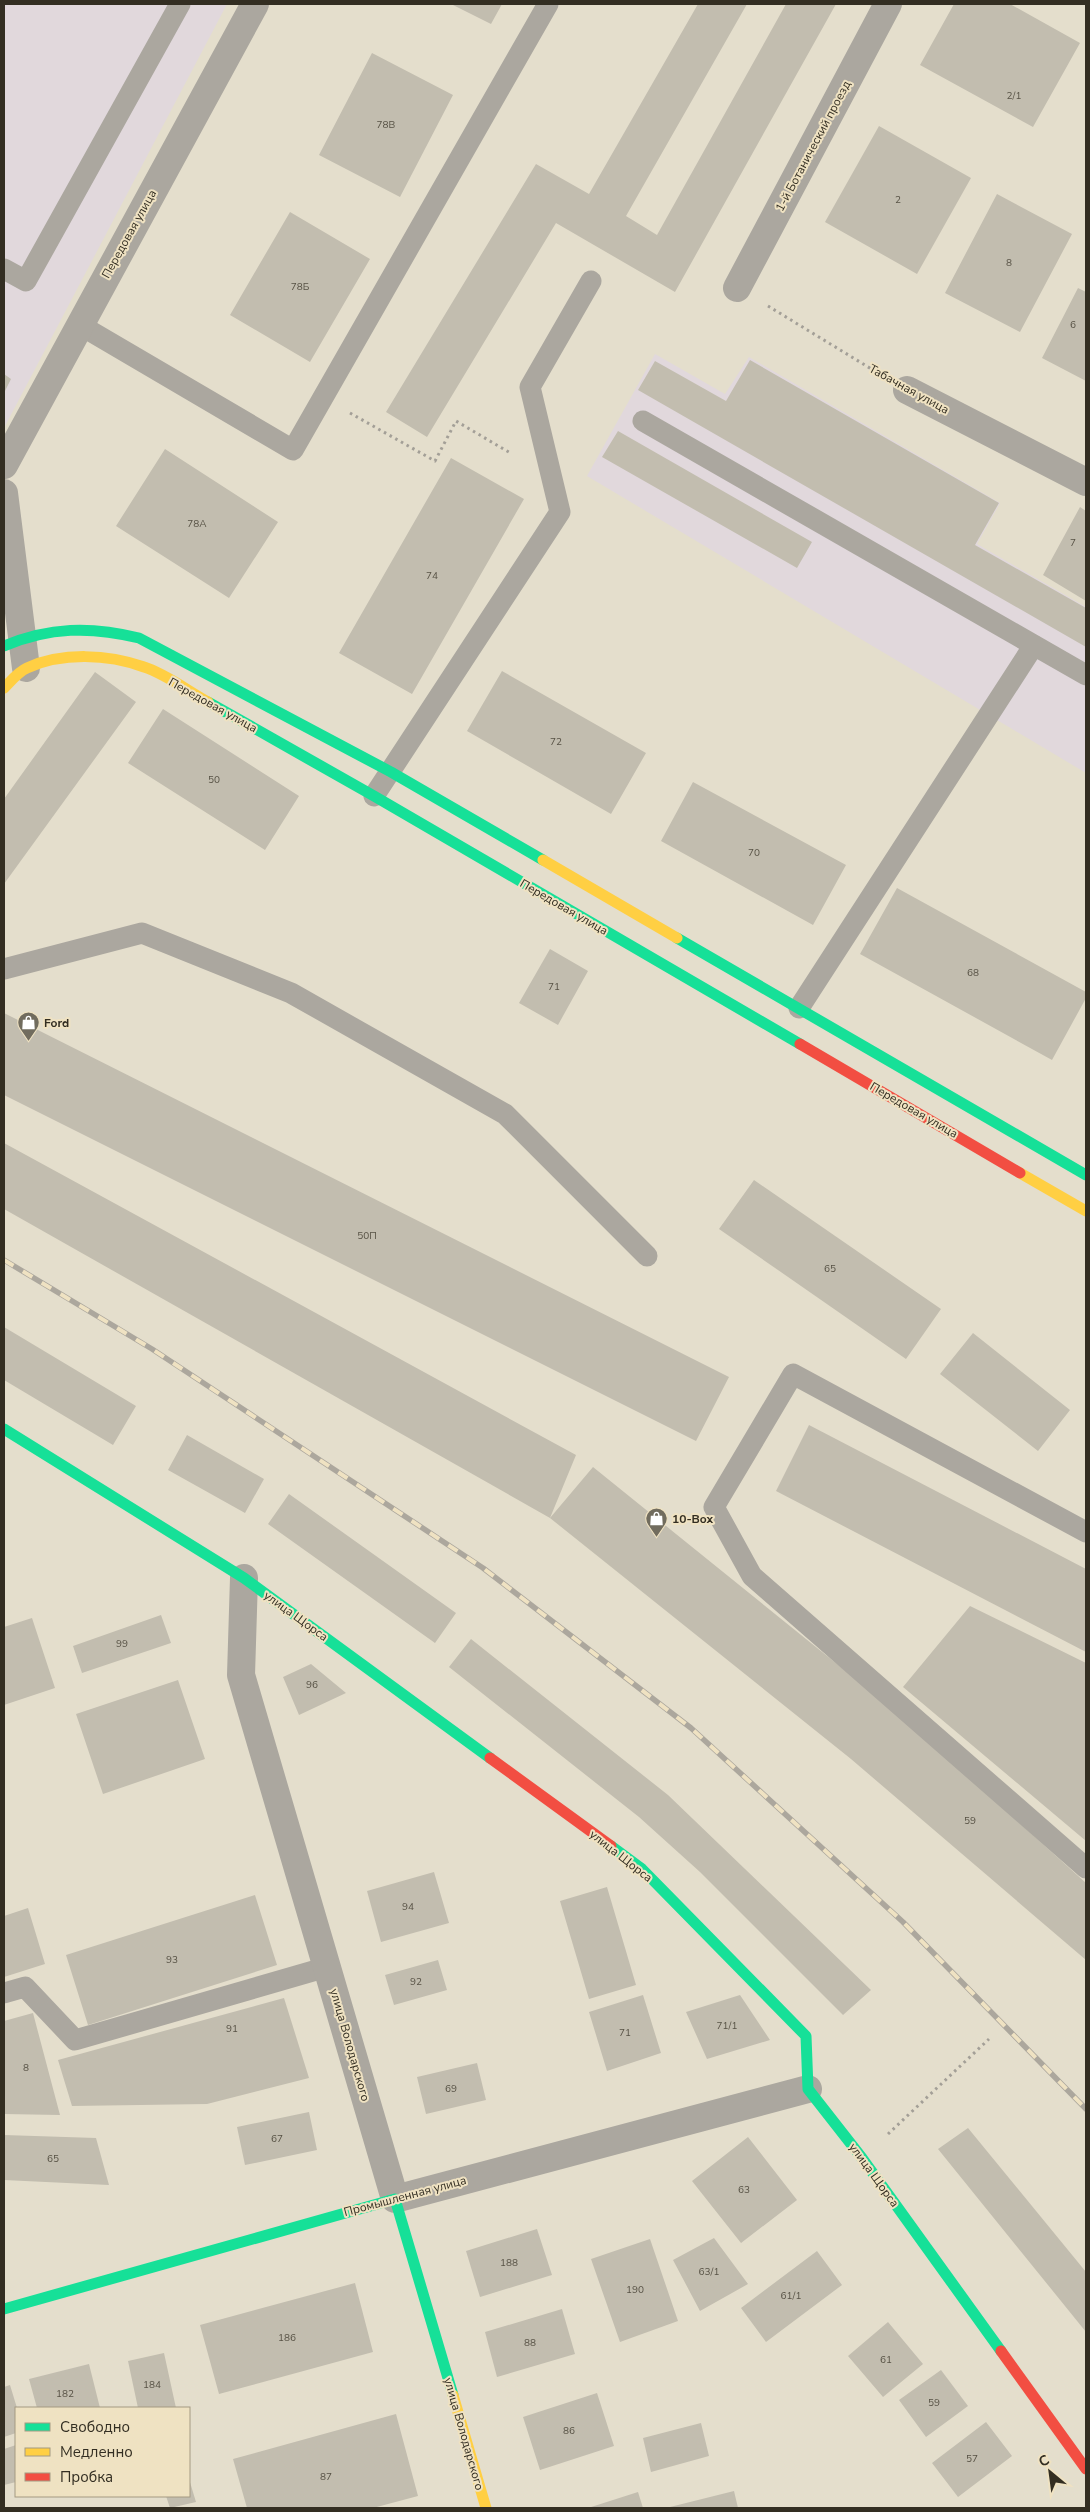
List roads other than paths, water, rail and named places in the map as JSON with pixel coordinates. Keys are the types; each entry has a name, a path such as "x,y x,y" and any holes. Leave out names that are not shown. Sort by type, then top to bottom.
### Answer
{"main road":[{"name":"Передовая улица","path":"13,642 50,630 82,628 109,630 139,638 391,772 1086,1175"},
{"name":"Передовая улица","path":"4,688 26,668 56,660 84,656 113,658 146,667 374,796 1086,1211"},
{"name":"улица Щорса","path":"4,1429 244,1578 642,1869 806,2036 808,2089 862,2158 1086,2468"},
{"name":"Промышленная улица","path":"4,2309 395,2199"},
{"name":"улица Володарского","path":"395,2199 486,2508"}],"street":[{"name":"Передовая улица","path":"4,465 255,4"},
{"name":"1-й Ботанический проезд","path":"737,288 888,4"},
{"name":"Табачная улица","path":"907,390 1086,482"},
{"path":"4,493 13,642 26,668"},
{"name":"улица Володарского","path":"244,1578 242,1675 395,2199"},
{"name":"Промышленная улица","path":"395,2199 808,2089"}],"lane":[{"path":"4,269 26,281 180,4"},
{"path":"80,325 293,450 548,4"},
{"path":"374,796 560,512 530,386 591,281"},
{"path":"643,421 1086,675"},
{"path":"799,1008 1034,645"},
{"path":"4,969 142,933 291,992 505,1114 647,1256"},
{"path":"1086,1532 793,1374 714,1507 752,1576 1086,1868"},
{"path":"4,1993 25,1987 75,2040 327,1967"}],"railway":[{"path":"4,1260 152,1349 483,1568 691,1728 903,1922 1086,2109"}],"place":[{"name":"Ford","path":"28,1042"},
{"name":"10-Box","path":"656,1538"}]}
